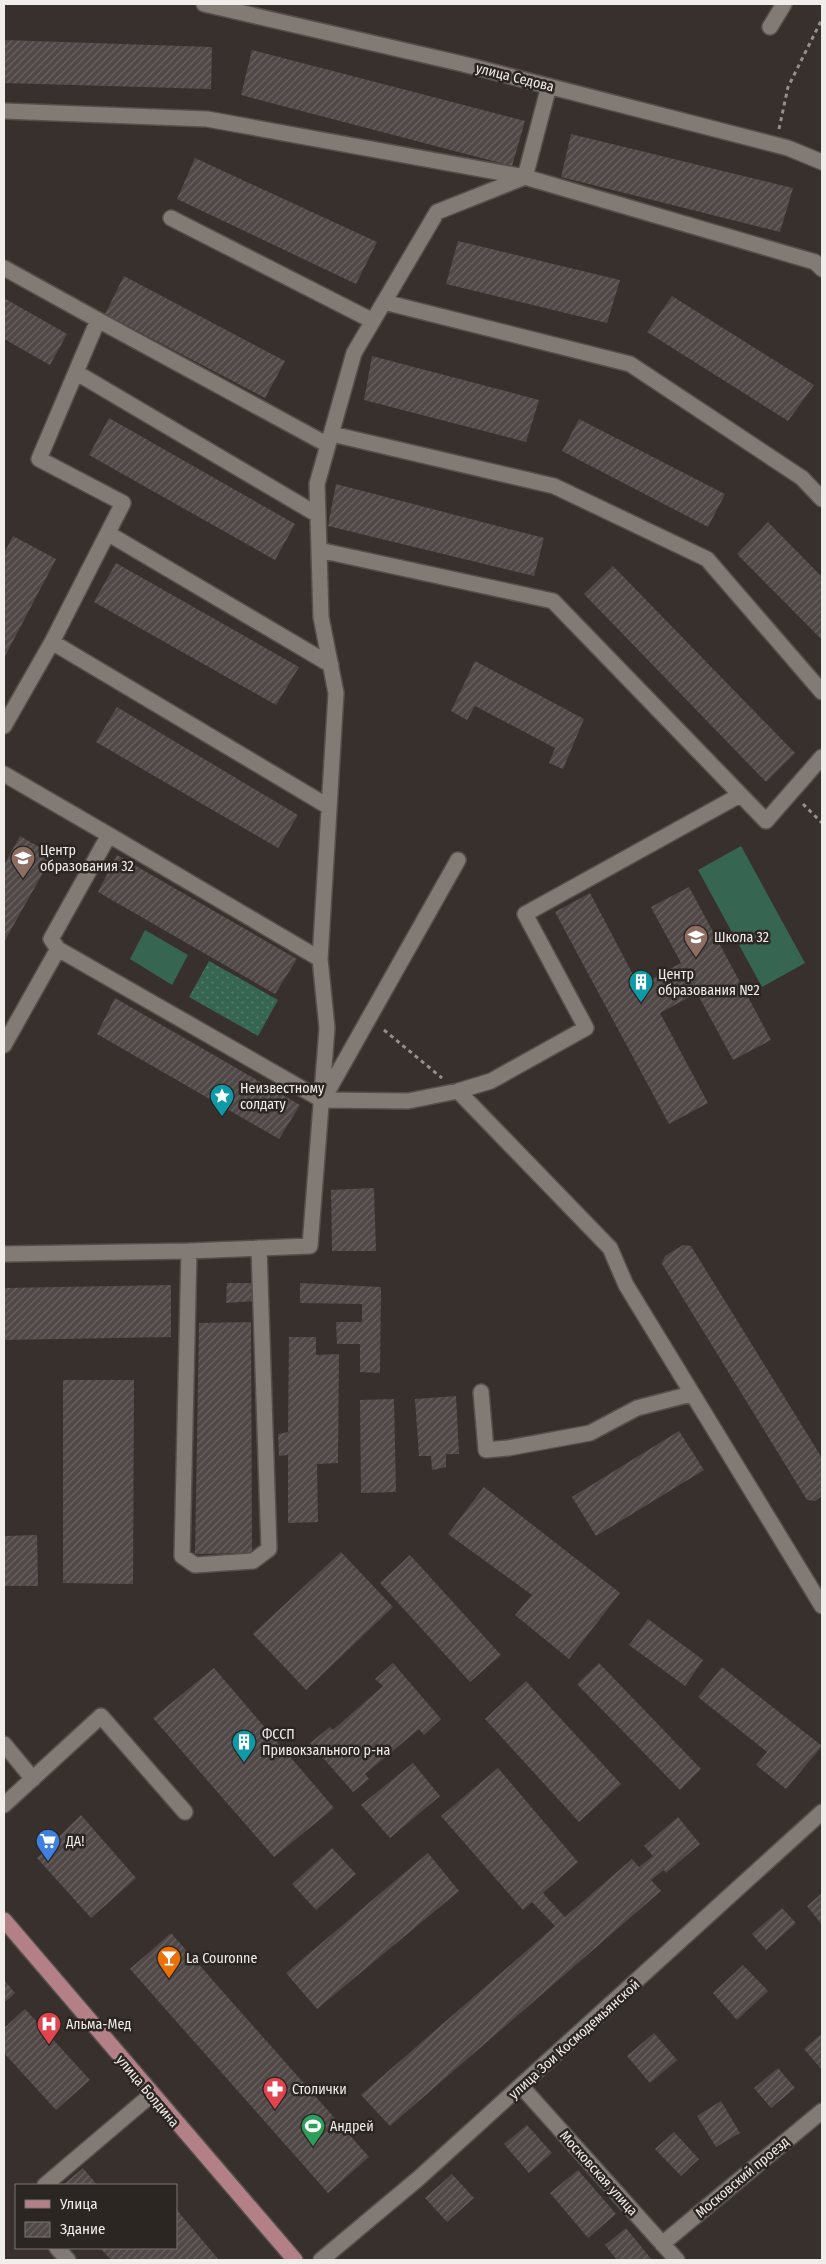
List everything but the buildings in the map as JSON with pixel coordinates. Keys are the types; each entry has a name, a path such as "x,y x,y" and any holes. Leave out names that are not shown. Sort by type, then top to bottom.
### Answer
{"main road":[{"name":"улица Болдина","path":"4,1920 295,2260"}],"street":[{"name":"улица Седова","path":"211,4 257,9 788,148 822,162"},
{"path":"770,27 784,4"},
{"path":"525,177 549,86"},
{"path":"4,111 207,119 525,177 816,262 822,269"},
{"path":"4,1254 189,1251 310,1246 327,1028 320,959 336,692 321,617 317,484 354,353 438,212 525,177"},
{"path":"171,218 373,321"},
{"path":"4,268 98,320 330,439 554,486 706,559 822,692"},
{"path":"384,302 630,364 802,478 822,499"},
{"path":"4,726 52,642 109,534 123,503 39,459 78,373 98,320"},
{"path":"78,373 318,515"},
{"path":"109,534 331,665"},
{"path":"319,550 553,602 766,822 822,757"},
{"path":"52,642 329,807"},
{"path":"4,774 320,959"},
{"path":"109,835 50,939 58,949 322,1100 408,1102 458,1092 491,1081 586,1028 525,914 740,795"},
{"path":"322,1100 458,860"},
{"path":"4,1045 9,1022 58,949"},
{"path":"458,1092 610,1248 626,1285 822,1606"},
{"path":"189,1251 182,1556 195,1565 253,1561 268,1549 259,1248"},
{"path":"480,1392 486,1450 508,1448 590,1433 637,1408 691,1394"},
{"path":"4,1805 101,1716 185,1812"},
{"path":"4,1744 33,1779"},
{"name":"улица Зои Космодемьянской","path":"321,2260 419,2178 822,1812"},
{"name":"Московская улица","path":"521,2086 677,2260"},
{"path":"45,2184 151,2094"},
{"name":"Московский проезд","path":"662,2244 822,2111"},
{"path":"58,2249 68,2260"}],"path":[{"path":"788,148 779,131 788,88 822,19"},
{"path":"791,793 822,823"},
{"path":"384,1030 458,1092"}],"green space":[{"path":"741,846 805,963 762,987 698,870"},
{"path":"145,930 188,955 172,985 130,959"},
{"path":"209,961 278,1000 258,1036 189,997"}],"place":[{"name":"Центр образования 32","path":"23,879"},
{"name":"Школа 32","path":"696,958"},
{"name":"Центр образования №2","path":"641,1003"},
{"name":"Неизвестному солдату","path":"222,1117"},
{"name":"ФССП Привокзального р-на","path":"244,1763"},
{"name":"ДА!","path":"48,1862"},
{"name":"La Couronne","path":"169,1979"},
{"name":"Альма-Мед","path":"49,2045"},
{"name":"Столички","path":"275,2110"},
{"name":"Андрей","path":"313,2147"}]}
